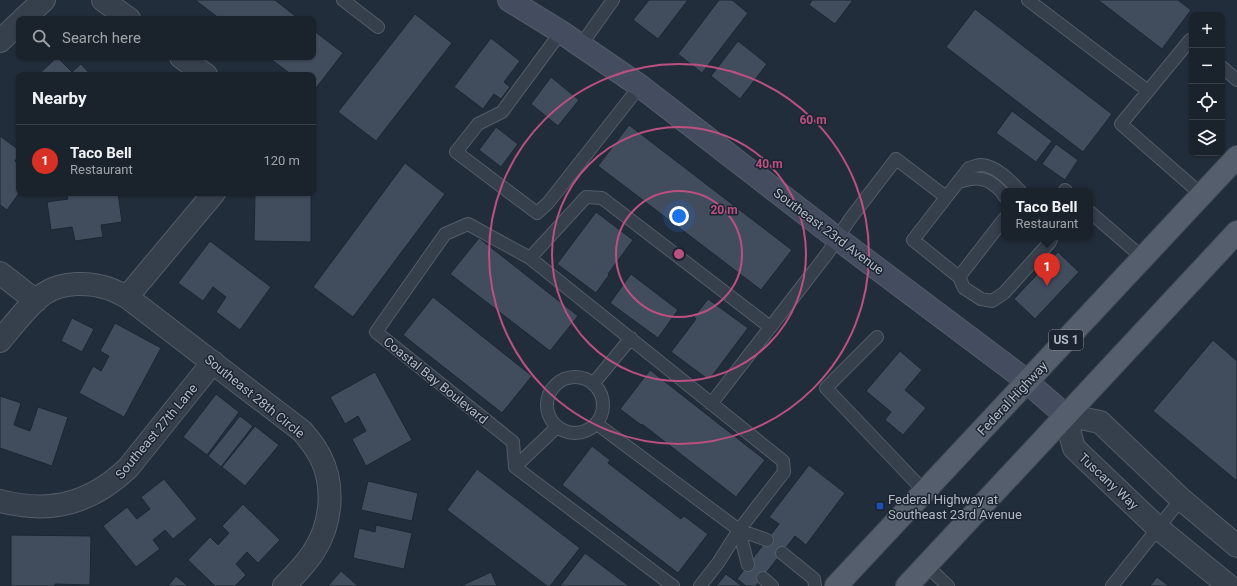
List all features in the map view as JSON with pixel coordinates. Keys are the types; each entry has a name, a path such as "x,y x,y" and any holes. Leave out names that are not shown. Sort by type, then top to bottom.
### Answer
{"main road":[{"name":"Federal Highway","path":"836,586 1237,157"},
{"path":"907,586 1237,232"}],"street":[{"path":"27,16 44,0"},
{"path":"103,0 125,16"},
{"name":"Southeast 23rd Avenue","path":"509,0 581,45 640,86 838,239 1028,382 1065,415"},
{"path":"0,41 16,26"},
{"path":"185,60 202,72"},
{"path":"127,297 211,196"},
{"path":"0,273 36,301"},
{"name":"Southeast 28th Circle","path":"0,341 36,301 47,292 61,287 77,284 92,284 107,288 127,297 302,431 312,442 320,456 326,472 330,504 322,536 308,559 284,586"},
{"name":"Southeast 27th Lane","path":"0,501 30,507 46,507 76,501 104,488 117,479 128,468 213,362"},
{"path":"1065,415 1100,422 1182,499 1237,546"},
{"name":"Tuscany Way","path":"1065,415 1074,448 1158,528 1229,586"}],"lane":[{"path":"343,0 378,27"},
{"path":"581,45 613,0"},
{"path":"1028,0 1148,91"},
{"path":"561,32 502,112 478,124 456,152 537,213 548,203 640,86"},
{"path":"1189,41 1121,124 1202,195"},
{"path":"1225,70 1237,80"},
{"path":"711,404 838,239 850,219 896,159 946,197"},
{"path":"1016,188 993,168 980,165 969,168 913,240 959,277 964,288 981,299 992,301 1004,293 1051,240"},
{"path":"958,182 977,178 988,180 1001,190"},
{"path":"530,258 586,197 602,198 770,327"},
{"path":"1093,215 1143,258"},
{"path":"959,277 1001,223"},
{"name":"Coastal Bay Boulevard","path":"515,466 513,442 376,332 445,234 468,224 530,258 783,460 784,472 739,530 700,586"},
{"path":"593,384 631,338"},
{"path":"877,338 826,388 925,492"},
{"path":"573,377 584,378 593,384 600,392 603,403 602,414 597,424 589,430 578,434 567,432 557,427 550,418 547,408 548,397 554,387 562,380 573,377"},
{"path":"597,424 739,530 767,540"},
{"path":"557,427 515,466 674,586"},
{"path":"1112,586 1182,499"},
{"path":"739,530 748,565"},
{"path":"782,553 814,579 814,586"},
{"path":"926,565 948,586"},
{"path":"763,578 772,586"}],"building":[{"path":"195,0 275,0 295,16 216,16"},
{"path":"649,0 688,0 658,39 633,20"},
{"path":"719,0 732,0 748,13 702,73 678,54"},
{"path":"812,0 853,0 835,24 809,5"},
{"path":"1098,0 1178,0 1191,10 1162,49"},
{"path":"975,9 1112,114 1083,152 946,47"},
{"path":"415,14 452,43 376,141 338,112"},
{"path":"316,32 343,53 316,88 316,72 288,72 272,60 316,60"},
{"path":"491,38 520,61 504,82 510,87 501,99 494,94 483,109 454,87"},
{"path":"738,41 767,64 740,99 711,76"},
{"path":"54,60 60,60 72,72 41,72"},
{"path":"81,64 88,72 72,72"},
{"path":"551,77 579,100 558,126 531,104"},
{"path":"1012,111 1052,141 1036,162 996,133"},
{"path":"629,125 792,250 761,290 598,166"},
{"path":"496,127 518,144 501,167 479,150"},
{"path":"0,136 16,148 15,161 17,196 7,210 0,205"},
{"path":"1056,144 1078,160 1065,180 1042,164"},
{"path":"405,163 445,194 353,317 313,287"},
{"path":"68,196 118,196 122,222 101,225 103,237 75,241 72,227 51,230 47,202 68,199"},
{"path":"255,196 311,196 311,242 254,241"},
{"path":"596,212 633,240 596,293 557,264"},
{"path":"479,238 578,316 550,351 450,274"},
{"path":"210,241 271,287 240,330 216,312 226,297 213,287 203,301 178,283"},
{"path":"1058,252 1079,272 1035,319 1014,299"},
{"path":"631,274 678,310 658,338 610,303"},
{"path":"433,297 532,376 502,413 403,335"},
{"path":"708,299 748,328 709,380 671,352 696,319 694,317"},
{"path":"72,318 94,329 82,352 61,341"},
{"path":"115,323 161,348 124,417 79,393 93,366 101,371 109,356 100,351"},
{"path":"1213,340 1237,361 1237,481 1153,411"},
{"path":"900,351 922,370 905,390 926,408 903,435 885,420 891,412 866,391"},
{"path":"650,370 765,460 736,497 642,424 641,425 620,409"},
{"path":"375,372 412,440 366,466 352,439 366,431 358,416 345,424 330,397"},
{"path":"216,394 239,412 207,455 183,437"},
{"path":"0,396 21,403 14,425 30,431 38,407 68,417 52,466 0,448"},
{"path":"240,416 253,426 221,467 208,456"},
{"path":"255,426 279,445 245,486 222,467"},
{"path":"592,446 610,460 608,463 681,519 684,516 708,534 678,573 562,485"},
{"path":"809,465 845,493 806,545 795,536 756,586 746,586 737,579 779,524 769,517"},
{"path":"477,469 580,548 550,586 547,586 447,510"},
{"path":"164,479 197,519 173,539 165,530 153,540 160,549 136,567 103,526 127,507 137,519 150,509 141,497"},
{"path":"368,481 418,493 412,521 361,510"},
{"path":"243,504 280,540 258,563 247,552 236,564 246,575 235,586 215,586 188,560 210,537 218,545 229,533 222,526"},
{"path":"376,525 412,533 404,569 353,558 359,528 375,532"},
{"path":"11,535 91,536 90,585 55,584 55,586 11,586"},
{"path":"585,553 629,586 560,586"},
{"path":"341,571 358,586 328,586"},
{"path":"491,572 497,586 461,586"},
{"path":"726,574 742,586 716,586"},
{"path":"176,576 188,586 168,586"},
{"path":"1157,577 1169,586 1150,586"}],"place":[{"name":"Taco Bell","path":"1047,286"},
{"name":"Federal Highway at Southeast 23rd Avenue","path":"880,506"}]}
